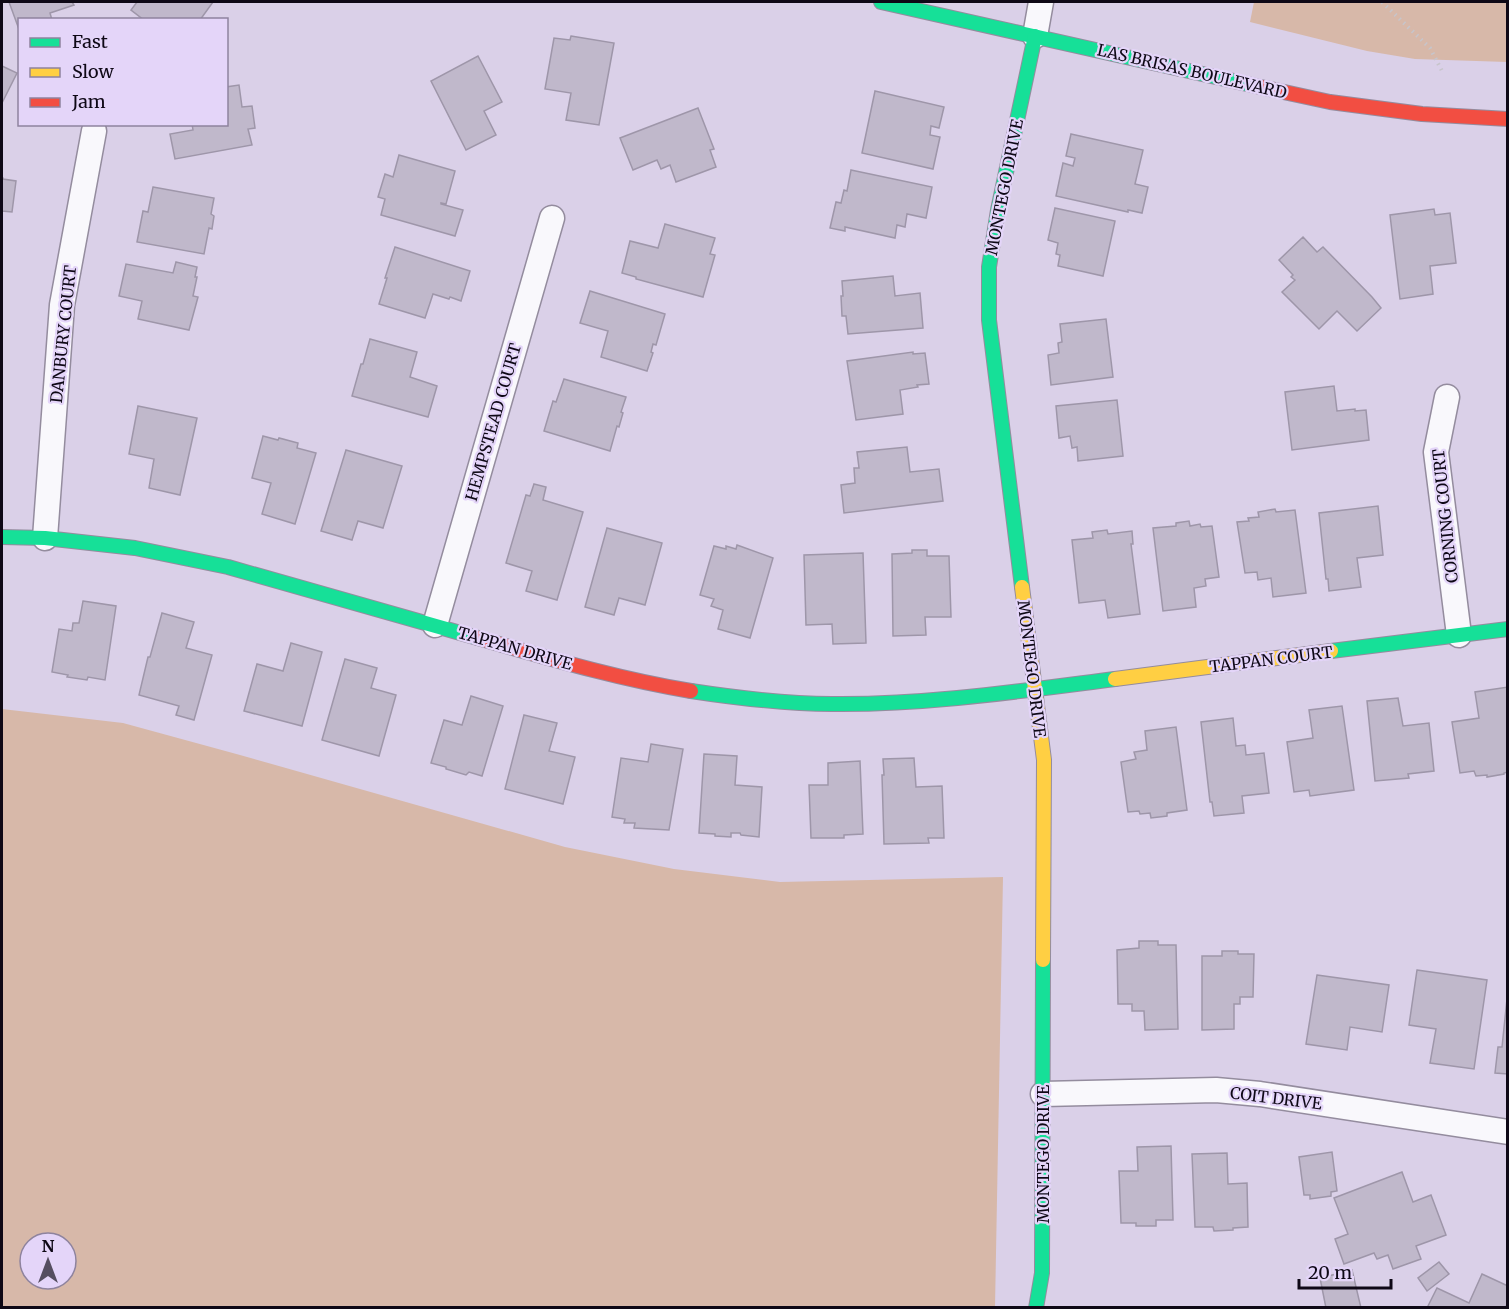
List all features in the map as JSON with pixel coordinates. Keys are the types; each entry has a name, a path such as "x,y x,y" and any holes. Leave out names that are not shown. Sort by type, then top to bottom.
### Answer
{"street":[{"name":"LAS BRISAS BOULEVARD","path":"881,2 1330,102 1422,114 1508,119"},
{"path":"1035,36 1041,2"},
{"name":"MONTEGO DRIVE","path":"1035,36 998,210 989,267 989,310 1044,760 1042,1273 1036,1308"},
{"name":"DANBURY COURT","path":"45,538 62,305 94,130"},
{"name":"HEMPSTEAD COURT","path":"435,625 552,218"},
{"name":"CORNING COURT","path":"1447,397 1436,452 1459,635"},
{"name":"TAPPAN DRIVE","path":"2,537 45,538 135,548 228,567 581,667 656,685 744,699 831,704 910,702 1035,689"},
{"name":"TAPPAN COURT","path":"1035,689 1508,629"},
{"name":"COIT DRIVE","path":"1043,1094 1216,1090 1260,1094 1508,1132"}],"path":[{"path":"1382,2 1430,48 1443,73"}],"shaded area":[{"path":"1254,2 1507,2 1507,62 1415,59 1367,51 1250,22"},
{"path":"2,709 123,723 565,847 674,869 780,882 1003,877 995,1307 2,1307"}],"building":[{"path":"9,2 72,2 74,5 50,13 51,18 18,18 18,27"},
{"path":"137,2 213,2 201,18 141,18 131,10"},
{"path":"571,36 614,43 599,125 566,120 571,93 545,89 554,38 570,40"},
{"path":"478,56 502,102 484,111 496,135 466,150 431,81"},
{"path":"2,66 17,73 2,103"},
{"path":"239,85 242,107 252,106 255,128 248,129 252,145 175,159 170,134 193,130 192,126 228,126 228,87"},
{"path":"875,91 944,107 939,128 931,126 930,135 940,137 933,169 862,153"},
{"path":"698,108 714,149 710,150 716,167 676,182 670,165 661,169 657,160 633,170 620,138"},
{"path":"1071,134 1143,150 1135,184 1148,187 1142,213 1056,196 1063,163 1073,166 1075,158 1066,156"},
{"path":"399,155 455,171 446,204 441,204 463,210 455,236 381,215 385,199 378,197 385,174 393,177"},
{"path":"851,170 932,187 926,218 907,214 905,227 897,225 895,238 845,227 845,231 830,228 836,202 841,203 844,190 847,191"},
{"path":"2,177 16,181 12,212 2,211"},
{"path":"153,187 214,198 211,214 214,216 212,229 209,228 204,254 137,242 143,211 148,212"},
{"path":"1055,208 1115,221 1103,276 1058,266 1060,255 1056,254 1058,243 1048,240"},
{"path":"1434,209 1435,215 1450,213 1456,263 1430,266 1433,294 1400,299 1390,215"},
{"path":"665,224 715,238 710,254 715,255 703,297 622,273 630,241 658,248"},
{"path":"1303,237 1317,252 1323,247 1381,308 1357,331 1337,311 1319,329 1282,292 1295,280 1279,260"},
{"path":"395,247 470,271 461,301 433,294 425,318 379,304"},
{"path":"176,262 197,267 193,296 198,297 189,330 138,319 142,301 119,296 126,264 173,273"},
{"path":"893,276 895,296 920,293 923,328 848,334 846,316 842,316 842,281"},
{"path":"590,291 665,314 656,345 653,344 651,352 653,353 647,371 601,357 608,331 580,323"},
{"path":"1106,319 1113,377 1051,385 1048,355 1059,353 1058,343 1062,342 1060,324"},
{"path":"370,339 417,352 410,377 437,386 428,417 352,396"},
{"path":"913,352 913,354 925,353 929,384 900,390 903,414 856,420 847,361"},
{"path":"564,379 626,397 619,427 617,426 610,451 544,431 553,401 556,402"},
{"path":"1334,386 1337,411 1366,410 1369,440 1292,450 1285,392"},
{"path":"1117,400 1123,456 1078,461 1077,447 1072,448 1070,436 1059,438 1056,406"},
{"path":"138,406 197,418 180,495 149,488 154,459 129,454"},
{"path":"263,436 298,443 297,448 316,453 295,524 262,514 271,483 252,478"},
{"path":"907,447 910,472 939,469 943,501 844,513 841,485 855,483 854,468 859,468 857,452"},
{"path":"346,450 402,466 383,528 358,521 352,540 321,531"},
{"path":"534,484 546,487 543,500 583,512 557,600 526,591 532,571 506,563 526,495 530,496"},
{"path":"1378,506 1383,555 1357,558 1361,587 1329,591 1319,513"},
{"path":"1275,509 1276,512 1295,510 1306,593 1273,597 1271,578 1258,580 1257,572 1245,573 1237,522 1249,521 1248,518 1259,517 1258,512"},
{"path":"1189,521 1190,526 1200,524 1201,527 1212,526 1219,577 1205,579 1206,586 1194,588 1196,607 1163,611 1153,528 1176,526 1176,523"},
{"path":"607,528 662,543 645,605 619,598 614,615 585,607"},
{"path":"1107,530 1108,534 1132,531 1133,544 1131,544 1140,614 1108,618 1105,600 1079,603 1072,540 1093,538 1092,532"},
{"path":"737,545 773,558 750,638 718,629 723,610 711,606 714,599 700,595 714,546 736,549"},
{"path":"912,550 927,550 927,556 949,556 951,617 925,617 926,635 893,636 892,554 912,553"},
{"path":"863,553 866,643 833,644 832,624 806,625 804,555"},
{"path":"83,601 116,606 105,680 67,677 68,675 52,672 59,629 72,631 73,623 79,623"},
{"path":"162,613 194,622 186,648 212,655 194,720 176,715 179,706 139,695"},
{"path":"291,643 322,652 302,726 244,711 257,664 283,671"},
{"path":"345,659 377,668 371,688 396,695 379,756 322,740"},
{"path":"1508,687 1508,772 1487,777 1487,775 1476,776 1474,771 1460,773 1452,722 1479,718 1475,692"},
{"path":"471,696 503,706 482,776 469,772 466,775 431,763 444,720 462,725"},
{"path":"1398,698 1403,726 1429,723 1434,771 1408,774 1409,778 1375,781 1367,701"},
{"path":"1342,706 1354,790 1310,796 1309,790 1294,792 1287,742 1313,738 1309,710"},
{"path":"524,715 557,723 549,751 575,757 563,804 505,789"},
{"path":"1233,718 1236,746 1245,745 1246,755 1264,753 1269,793 1242,796 1244,813 1214,816 1212,802 1210,802 1201,722"},
{"path":"1176,727 1187,810 1151,818 1150,813 1128,812 1121,762 1136,759 1134,752 1147,750 1145,731"},
{"path":"651,744 683,749 669,830 634,828 635,823 624,823 625,819 612,817 621,758 648,762"},
{"path":"704,754 737,756 735,785 762,787 759,837 740,833 731,833 731,837 699,833"},
{"path":"914,758 916,787 942,786 944,838 928,838 929,843 884,844 883,759"},
{"path":"860,761 863,834 844,835 844,838 811,838 809,785 828,785 828,763"},
{"path":"1139,941 1158,941 1158,945 1176,945 1178,1029 1145,1030 1144,1011 1132,1011 1132,1004 1118,1004 1117,950 1139,948"},
{"path":"1222,951 1254,954 1253,997 1240,997 1240,1004 1234,1004 1234,1029 1202,1030 1202,956 1222,956"},
{"path":"1417,970 1487,980 1474,1069 1430,1063 1436,1029 1409,1025"},
{"path":"1317,975 1389,985 1382,1032 1350,1027 1347,1050 1306,1044"},
{"path":"1507,999 1508,1074 1495,1073 1498,1047 1502,1047"},
{"path":"1171,1146 1173,1220 1156,1220 1156,1226 1121,1223 1119,1171 1138,1171 1137,1147"},
{"path":"1332,1152 1337,1191 1331,1192 1331,1196 1310,1199 1310,1195 1304,1195 1299,1157"},
{"path":"1227,1153 1228,1184 1247,1183 1248,1227 1214,1231 1213,1227 1195,1227 1192,1154"},
{"path":"1402,1172 1413,1202 1431,1195 1446,1235 1416,1246 1421,1259 1393,1269 1388,1255 1377,1259 1374,1253 1344,1264 1335,1239 1348,1234 1334,1198"},
{"path":"1439,1262 1449,1274 1427,1291 1418,1278"},
{"path":"1352,1270 1361,1308 1326,1308 1320,1278"},
{"path":"1482,1274 1508,1286 1508,1303 1505,1308 1427,1308 1437,1288 1469,1303"}],"traffic: fast":[{"path":"881,2 1256,86"},
{"path":"1022,587 989,320 989,267 998,210 1035,36"},
{"path":"2,537 45,538 135,548 228,567 478,638"},
{"path":"1331,651 1508,629"},
{"path":"691,691 779,702 868,704 974,696 1115,679"},
{"path":"1036,1308 1042,1273 1043,960"}],"traffic: slow":[{"path":"1022,587 1044,760 1043,960"},
{"path":"1115,679 1331,651"}],"traffic: jam":[{"path":"1256,86 1330,102 1422,114 1508,119"},
{"path":"478,638 610,674 691,691"}]}
